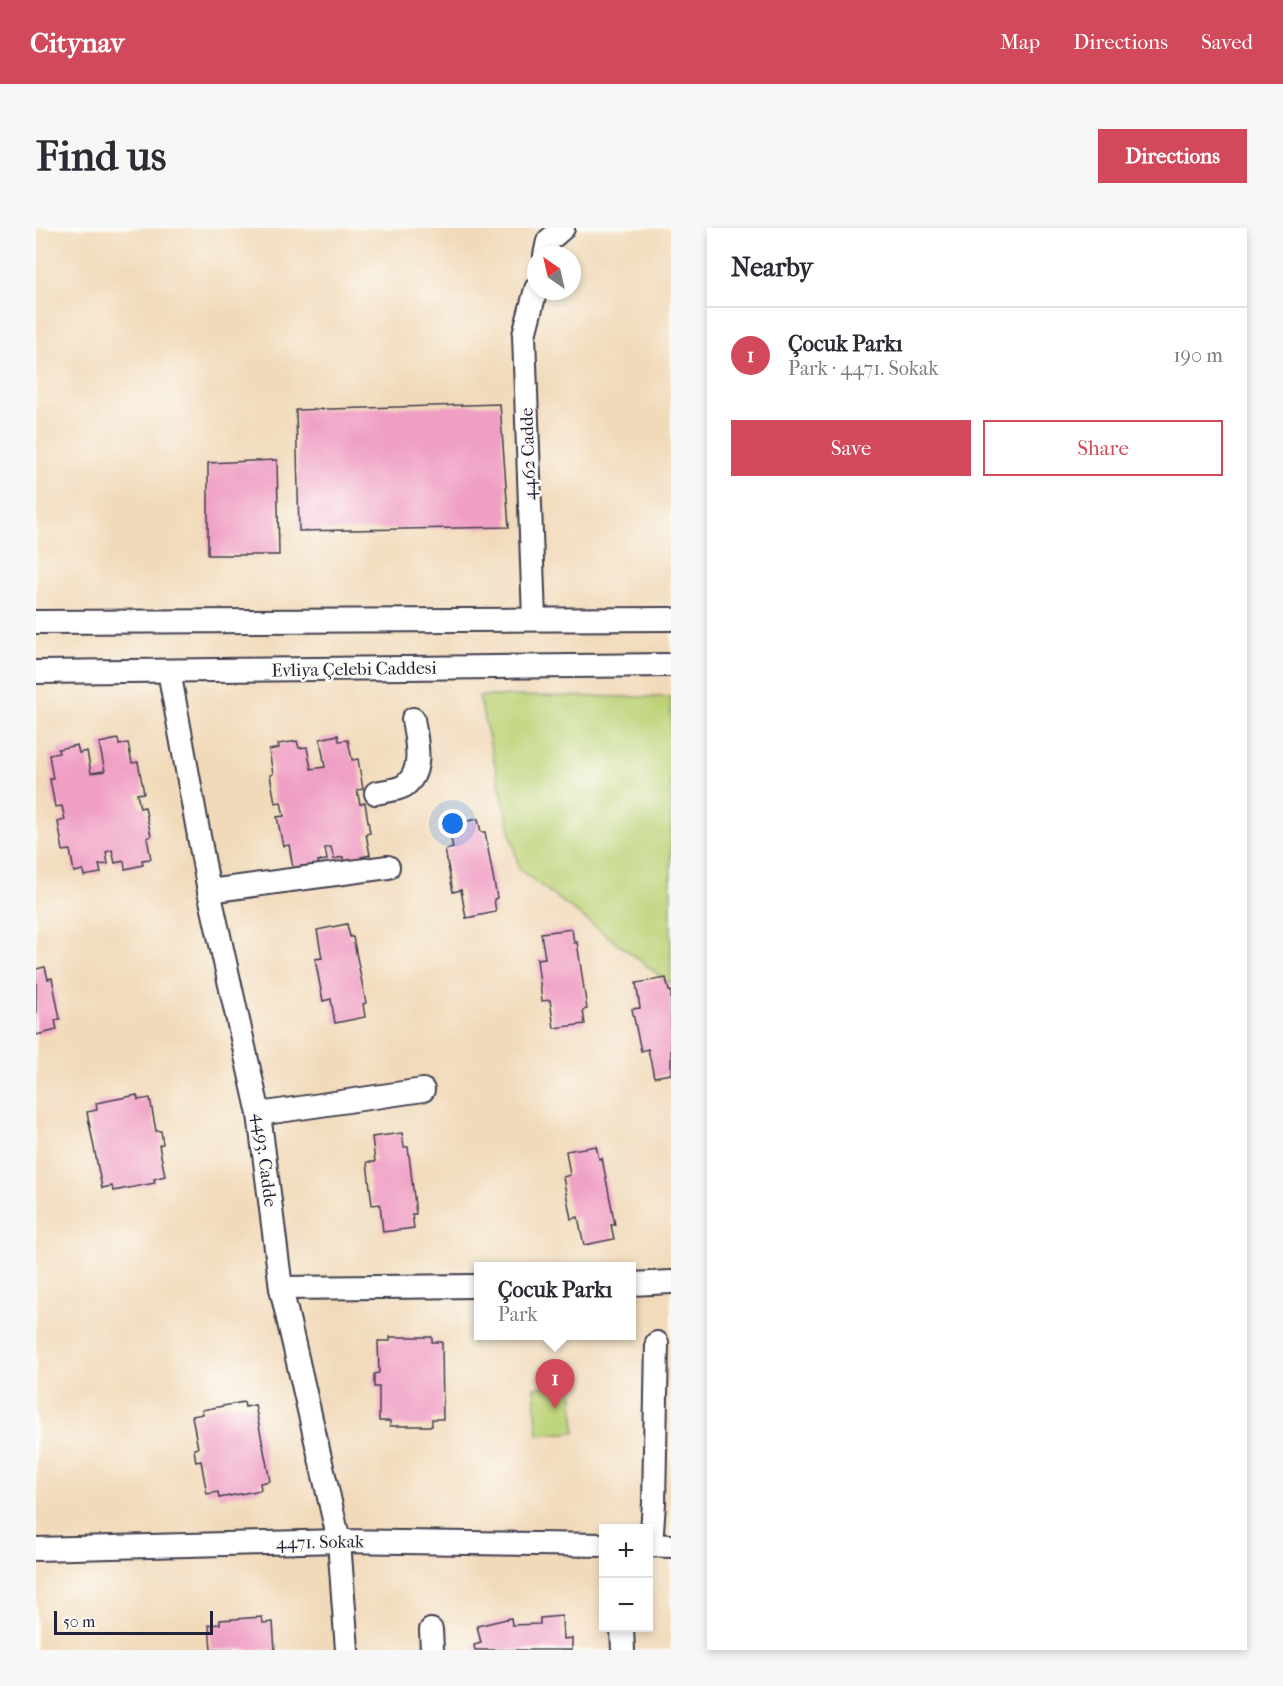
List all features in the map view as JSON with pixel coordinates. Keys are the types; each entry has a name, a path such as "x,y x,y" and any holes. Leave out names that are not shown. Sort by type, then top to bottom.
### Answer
{"street":[{"path":"547,246 548,241 563,228"},
{"name":"4462 Cadde","path":"533,300 524,335 534,619"},
{"path":"36,621 671,620"},
{"name":"Evliya Çelebi Caddesi","path":"36,672 671,665"},
{"name":"4493. Cadde","path":"169,671 209,891 260,1114 280,1288 339,1541 347,1650"},
{"path":"376,793 403,786 415,772 418,754 413,719"},
{"path":"209,891 388,867"},
{"path":"260,1114 423,1090"},
{"path":"636,1284 671,1282"},
{"path":"280,1288 474,1286"},
{"path":"657,1342 654,1503 657,1545"},
{"name":"4471. Sokak","path":"36,1549 339,1541 599,1545"},
{"path":"622,1632 623,1650"}],"green space":[{"path":"479,696 671,697 671,984 519,869"},
{"path":"572,1384 575,1432 538,1435 534,1387"}],"building":[{"path":"500,404 509,527 299,531 296,410"},
{"path":"277,460 279,555 208,555 208,463"},
{"path":"338,735 339,741 348,740 352,760 358,759 363,789 357,790 360,804 365,803 370,833 366,834 370,855 361,857 362,862 344,865 343,857 334,859 331,847 325,848 327,860 318,861 320,869 303,872 302,866 293,868 289,845 283,846 277,817 284,816 281,802 275,803 270,775 273,774 269,750 279,748 278,744 297,741 299,748 307,747 311,769 325,767 320,739"},
{"path":"118,739 119,745 128,743 132,763 138,762 144,793 137,794 140,808 145,807 151,836 147,838 151,859 142,860 143,865 125,869 124,861 115,863 112,850 106,852 108,864 99,865 101,873 84,876 83,870 74,872 70,850 63,851 58,822 65,820 62,806 55,807 49,755 59,753 58,749 77,745 79,753 87,751 91,773 105,771 99,743"},
{"path":"478,819 481,832 485,832 497,898 494,899 496,912 466,918 461,890 453,892 445,850 453,848 448,825"},
{"path":"347,924 350,937 353,937 366,1003 363,1004 365,1017 335,1023 331,999 323,1001 315,959 322,958 317,930"},
{"path":"572,929 574,943 577,942 587,1009 583,1010 585,1024 554,1028 550,1000 542,1001 537,959 545,958 541,933"},
{"path":"45,967 48,979 52,978 60,1019 55,1020 57,1030 36,1035 36,969"},
{"path":"666,978 669,991 671,991 671,1074 654,1077 648,1049 641,1051 632,1009 640,1008 636,983"},
{"path":"137,1095 138,1100 150,1098 156,1131 161,1131 163,1144 159,1145 165,1176 154,1179 155,1183 113,1191 112,1186 102,1188 87,1112 97,1110 96,1103"},
{"path":"402,1133 404,1147 408,1147 416,1214 412,1214 414,1228 383,1232 380,1204 372,1205 367,1162 375,1162 372,1137"},
{"path":"596,1146 599,1159 602,1158 615,1225 611,1225 614,1239 584,1245 578,1217 571,1219 563,1177 570,1175 566,1151"},
{"path":"390,1337 432,1337 432,1342 442,1342 443,1419 432,1419 432,1426 390,1426 390,1421 379,1421 379,1387 374,1387 374,1374 379,1373 378,1341 390,1341"},
{"path":"244,1402 245,1407 255,1405 270,1481 260,1483 261,1490 219,1498 218,1492 207,1494 201,1461 196,1462 194,1449 198,1448 192,1416 203,1414 202,1410"},
{"path":"562,1616 563,1639 572,1638 572,1650 475,1650 474,1645 481,1643 477,1626 511,1618 512,1625 540,1624 540,1618"},
{"path":"262,1617 263,1623 273,1622 275,1650 211,1650 209,1625 220,1624 220,1620"}],"place":[{"name":"Çocuk Parkı","path":"555,1409"}]}
